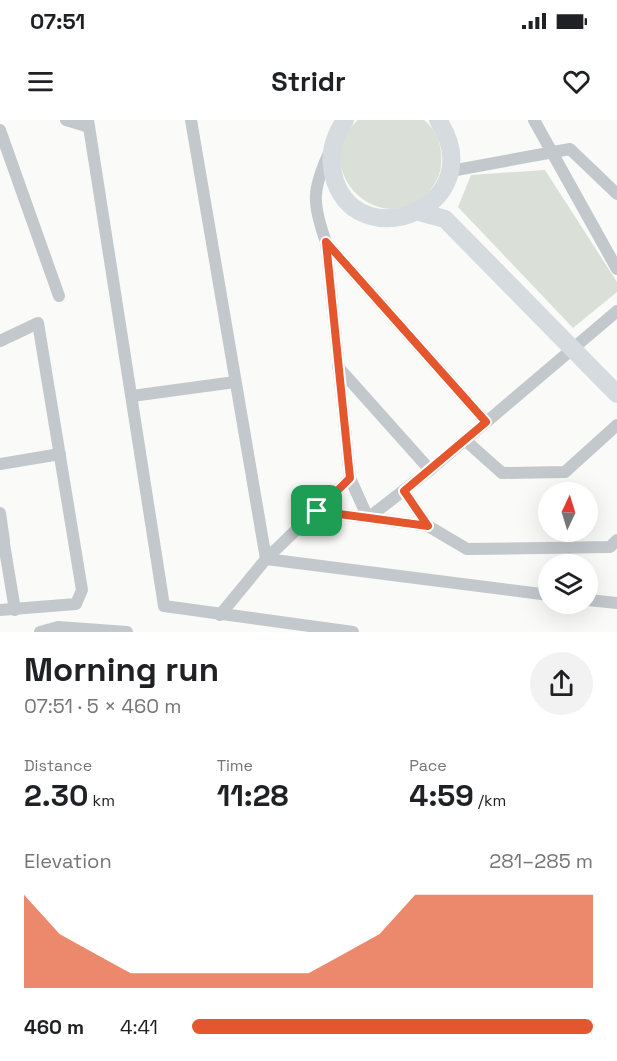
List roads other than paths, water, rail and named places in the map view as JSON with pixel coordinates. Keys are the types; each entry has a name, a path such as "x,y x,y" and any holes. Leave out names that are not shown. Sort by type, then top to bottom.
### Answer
{"street":[{"path":"66,120 88,124 164,606 353,632"},
{"path":"191,120 266,559"},
{"path":"438,120 448,136 452,153 448,179 451,211 576,345 617,394"},
{"path":"534,120 617,269"},
{"path":"342,122 317,180 316,213 326,242 350,478 368,518"},
{"path":"0,130 59,296"},
{"path":"331,149 331,168 337,186 349,201 364,212 382,218 402,218 419,212 434,201 448,179 570,149 617,194"},
{"path":"419,212 446,219 576,345 617,379"},
{"path":"326,242 486,422"},
{"path":"368,518 404,491 617,311"},
{"path":"0,341 38,323 82,590 76,604 0,610"},
{"path":"338,367 429,470"},
{"path":"132,396 235,382"},
{"path":"465,440 502,473 565,472 617,425"},
{"path":"0,464 60,454"},
{"path":"220,615 266,559 350,478"},
{"path":"404,491 428,526"},
{"path":"317,511 428,526 467,549 610,547 617,540"},
{"path":"0,513 2,540 15,610"},
{"path":"266,559 538,594"},
{"path":"598,601 617,603"},
{"path":"45,631 58,627 127,632"}]}
